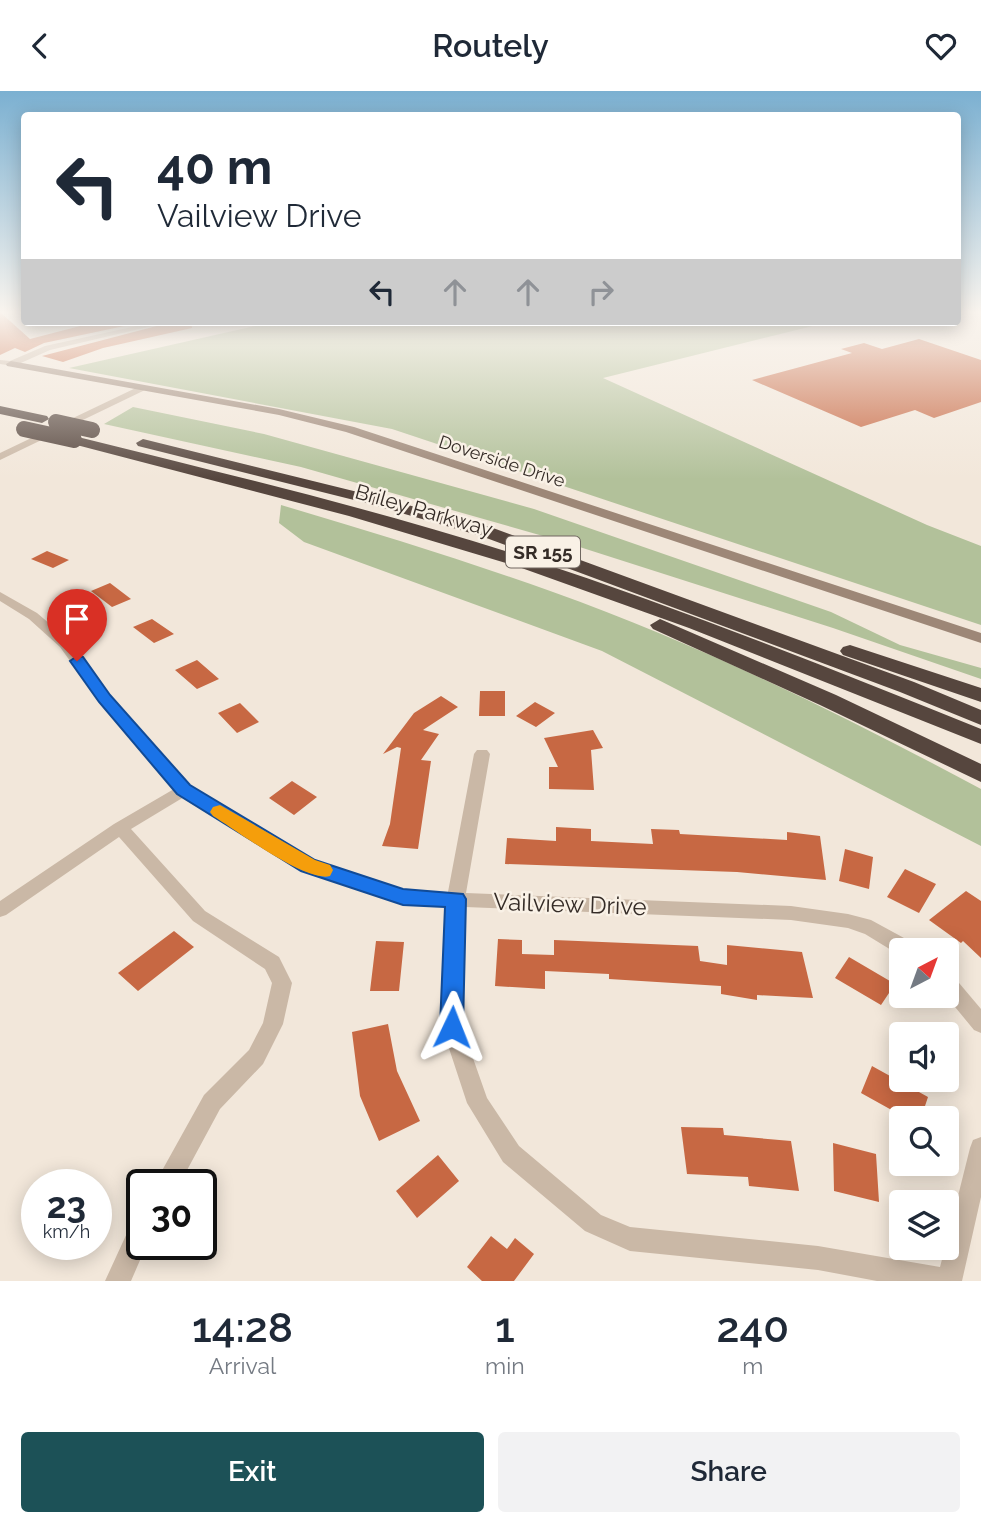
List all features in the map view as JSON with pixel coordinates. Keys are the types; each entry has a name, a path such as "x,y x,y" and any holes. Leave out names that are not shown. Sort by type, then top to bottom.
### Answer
{"highway":[{"name":"Briley Parkway","path":"0,410 92,430 487,531 981,717"},
{"name":"Briley Parkway","path":"0,425 74,440 363,515 522,562 694,624 981,737"},
{"path":"363,515 658,624 839,705 981,774"},
{"path":"487,531 618,571 740,615 981,695"}],"street":[{"name":"Doverside Drive","path":"30,368 279,412 350,429 981,638"},
{"path":"0,457 142,388"},
{"name":"Vailview Drive","path":"0,596 33,616 65,644 105,699 184,790 308,865 403,897 791,913 848,921 871,928 889,939"},
{"path":"482,754 456,899 452,1027 478,1103 511,1154 593,1223 630,1239 818,1258 948,1281 981,1148"},
{"path":"0,910 120,828 184,790"},
{"path":"120,828 199,916 272,963 282,983 273,1024 256,1057 212,1102 175,1169"},
{"path":"959,997 981,1024"},
{"path":"118,1281 128,1260"}],"green space":[{"path":"69,368 645,368 603,378 927,525 981,546 981,625 392,429"},
{"path":"133,407 264,434 534,509 831,612 900,645 981,668 981,679 833,628 564,542 301,467 104,424"},
{"path":"281,505 519,580 608,613 717,658 824,708 981,789 981,846 602,651 304,542 279,523"}],"building":[{"path":"798,368 981,368 981,402 934,418 915,410 861,427 752,380"},
{"path":"47,551 69,560 53,568 31,559"},
{"path":"110,583 131,599 112,607 91,591"},
{"path":"152,619 174,634 154,643 133,627"},
{"path":"197,660 219,679 197,689 175,670"},
{"path":"480,691 505,691 505,716 479,716"},
{"path":"441,696 458,707 423,730 439,734 421,760 431,761 418,849 382,846 390,824 401,748 397,747 383,754 414,713"},
{"path":"535,702 555,713 536,727 516,716"},
{"path":"240,703 259,722 237,733 218,713"},
{"path":"593,730 603,748 591,750 594,790 549,789 549,767 558,767 544,738"},
{"path":"292,781 317,797 294,815 269,798"},
{"path":"556,827 591,829 591,841 653,844 651,829 679,830 680,834 787,840 787,832 820,836 826,880 737,872 505,864 507,838 556,841"},
{"path":"845,849 873,857 869,889 839,881"},
{"path":"905,869 936,884 919,913 887,897"},
{"path":"966,891 981,901 981,958 963,941 959,942 959,938 954,938 929,920"},
{"path":"174,931 194,947 138,991 118,973"},
{"path":"498,939 522,940 522,954 554,955 554,940 698,946 700,961 727,965 727,945 802,952 813,998 757,995 757,1000 721,994 721,986 609,979 609,974 545,971 545,989 495,986"},
{"path":"376,941 404,942 399,991 370,991"},
{"path":"849,957 889,980 889,993 881,1005 835,978"},
{"path":"388,1024 397,1071 420,1121 379,1141 360,1096 352,1032"},
{"path":"872,1066 889,1075 889,1092 919,1092 928,1097 925,1106 889,1106 889,1109 861,1093"},
{"path":"681,1127 723,1128 724,1135 791,1141 799,1191 749,1186 748,1177 687,1174"},
{"path":"833,1143 876,1154 879,1202 834,1191"},
{"path":"438,1155 459,1181 417,1218 396,1191"},
{"path":"491,1236 507,1249 515,1238 534,1254 514,1281 482,1281 467,1267"}],"slow traffic":[{"path":"220,812 308,865 323,870"}],"route":[{"path":"77,661 105,699 184,790 308,865 403,897 456,899 452,1027"}]}
